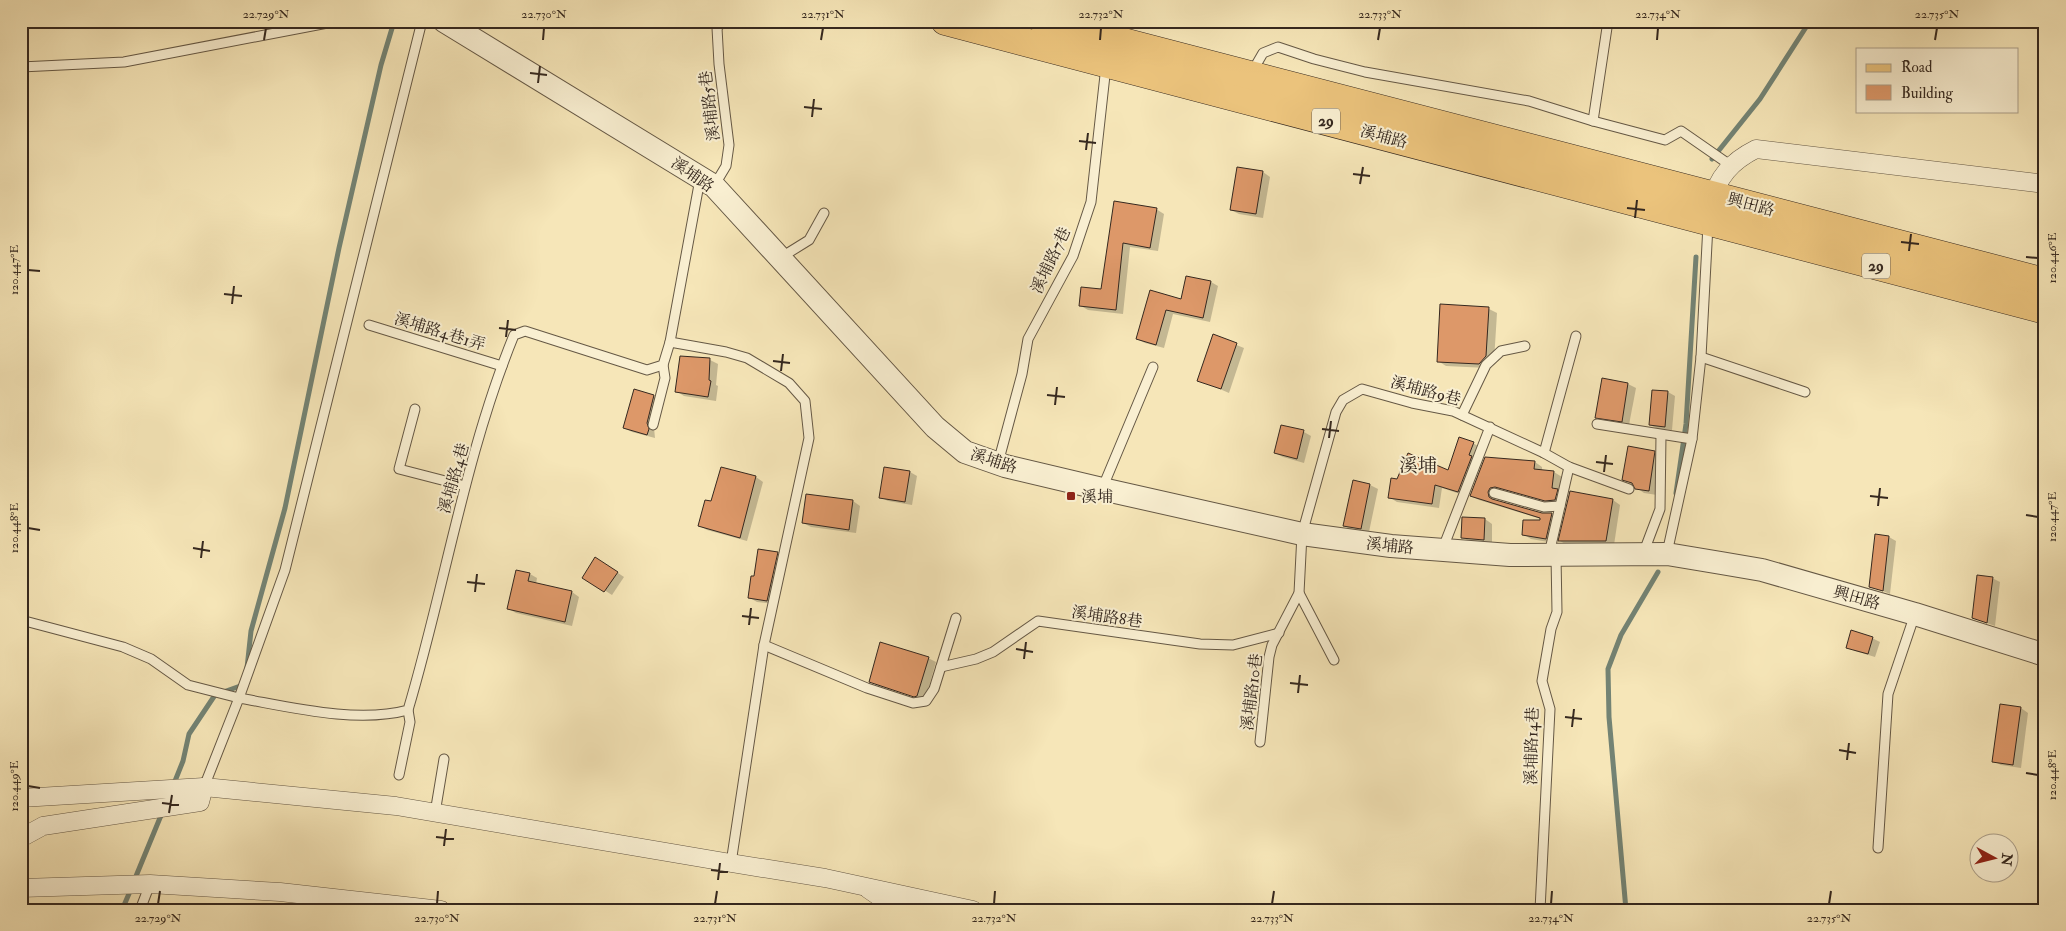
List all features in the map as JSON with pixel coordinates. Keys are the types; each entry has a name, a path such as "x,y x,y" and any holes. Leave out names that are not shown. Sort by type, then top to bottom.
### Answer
{"main road":[{"name":"溪埔路","path":"945,21 1708,222"},
{"name":"溪埔路","path":"1043,21 1713,194"},
{"name":"興田路","path":"1713,194 2045,282"},
{"name":"興田路","path":"1708,222 2045,310"}],"street":[{"name":"溪埔路","path":"444,21 707,181 936,427 965,452 998,463 1102,490 1302,534 1442,551 1552,556 1667,554"},
{"name":"興田路","path":"1713,194 1730,165 1756,148 2045,184"},
{"path":"1708,222 1713,194"},
{"name":"興田路","path":"1667,554 1762,570 1915,614 2045,655"},
{"path":"21,798 204,787 386,805 862,885 973,910"},
{"path":"21,827 43,826 200,802 204,787"},
{"path":"21,838 43,826"},
{"path":"21,888 150,884 280,892 441,910"},
{"path":"862,885 894,907 902,910"}],"lane":[{"path":"21,67 124,62 338,21"},
{"path":"204,787 239,698 285,570 422,21"},
{"name":"溪埔路5巷","path":"707,181 726,166 729,145 719,64 717,28 724,21"},
{"path":"1593,121 1608,21"},
{"path":"1250,75 1263,53 1278,47 1314,59 1365,72 1529,101 1593,121 1666,140 1681,131 1730,165"},
{"name":"溪埔路7巷","path":"998,463 1022,374 1028,339 1073,256 1091,202 1107,63"},
{"path":"653,425 665,378 663,365 707,181"},
{"path":"780,258 809,240 824,213"},
{"path":"1667,554 1689,439 1701,357 1708,222"},
{"name":"溪埔路4巷1弄","path":"370,325 502,366"},
{"name":"溪埔路4巷","path":"398,775 410,722 408,710 466,486 502,366 514,335 525,331 647,370 663,365"},
{"path":"1544,453 1576,336"},
{"path":"670,342 726,352 747,358 789,383 805,401 809,438 764,645 731,863"},
{"path":"1462,416 1486,365 1501,351 1525,346"},
{"path":"1701,357 1805,392"},
{"path":"1102,490 1153,367"},
{"name":"溪埔路9巷","path":"1302,534 1336,412 1343,400 1362,389 1412,403 1453,411 1544,453 1569,467 1629,489"},
{"path":"415,409 399,469 466,486"},
{"path":"1598,424 1689,439"},
{"path":"1442,551 1490,427"},
{"path":"1642,554 1660,509 1664,436"},
{"name":"溪埔路14巷","path":"1540,910 1550,709 1542,681 1551,628 1558,612 1552,556 1560,506 1569,467"},
{"path":"1494,493 1533,505 1544,507 1560,506"},
{"name":"溪埔路10巷","path":"1260,742 1269,657 1299,593 1302,534"},
{"path":"1299,593 1334,660"},
{"path":"1878,848 1888,694 1915,614"},
{"path":"764,645 867,688 913,703 926,701 934,689 956,618"},
{"path":"21,620 123,647 151,659 188,685 239,698 322,712 388,715 408,710"},
{"name":"溪埔路8巷","path":"941,667 976,659 993,652 1038,621 1200,644 1233,645 1279,633"},
{"path":"435,813 444,759"},
{"path":"140,910 150,884"}],"building":[{"path":"1237,167 1263,171 1256,214 1230,210"},
{"path":"1114,201 1157,208 1150,248 1123,243 1116,310 1079,306 1081,287 1101,289"},
{"path":"1186,276 1211,281 1203,318 1166,310 1156,345 1136,339 1150,290 1181,299"},
{"path":"1440,304 1489,307 1486,356 1479,364 1437,362"},
{"path":"1213,334 1237,343 1221,389 1197,381"},
{"path":"680,356 710,358 709,380 711,381 708,397 675,392"},
{"path":"1602,378 1628,383 1622,422 1595,418"},
{"path":"634,389 654,395 647,423 649,429 647,435 623,428"},
{"path":"1652,390 1668,391 1665,427 1649,425"},
{"path":"1281,425 1304,430 1297,459 1274,453"},
{"path":"1459,437 1474,442 1469,455 1472,456 1458,492 1435,485 1432,504 1388,498 1391,478 1397,479 1408,453 1448,470"},
{"path":"1628,446 1655,451 1649,491 1635,489 1632,483 1622,480"},
{"path":"1485,457 1535,461 1534,469 1554,471 1552,488 1558,489 1555,500 1545,501 1495,487 1490,488 1488,492 1489,497 1492,499 1542,513 1552,513 1546,539 1522,535 1523,520 1540,520 1540,518 1470,496"},
{"path":"721,467 756,476 740,538 698,526 705,500 711,501"},
{"path":"884,467 910,471 905,502 879,498"},
{"path":"1353,480 1370,484 1361,529 1343,526"},
{"path":"1570,491 1613,499 1606,541 1558,541"},
{"path":"806,494 853,500 849,530 802,523"},
{"path":"1462,517 1485,518 1484,540 1461,538"},
{"path":"1875,534 1889,536 1883,591 1869,587"},
{"path":"758,549 778,552 767,601 748,598"},
{"path":"595,557 618,572 604,592 582,578"},
{"path":"516,570 530,573 528,581 572,591 565,622 507,609"},
{"path":"1977,575 1993,577 1987,623 1972,618"},
{"path":"1851,630 1873,637 1868,654 1846,648"},
{"path":"880,642 929,657 917,696 914,697 869,682"},
{"path":"2000,704 2021,707 2013,765 1992,762"}],"waterway":[{"path":"247,668 251,631 285,508 339,248 381,65 393,25 392,21"},
{"path":"1712,159 1760,99 1810,21"},
{"path":"1676,493 1686,424 1696,257"},
{"path":"1626,910 1609,717 1608,669 1621,635 1658,572"},
{"path":"173,786 183,761 189,734 215,695 243,685"},
{"path":"134,881 162,813"},
{"path":"122,910 131,889"}],"place":[{"name":"溪埔","path":"1071,496"}],"district":[{"name":"溪埔","path":"1418,465"}]}
